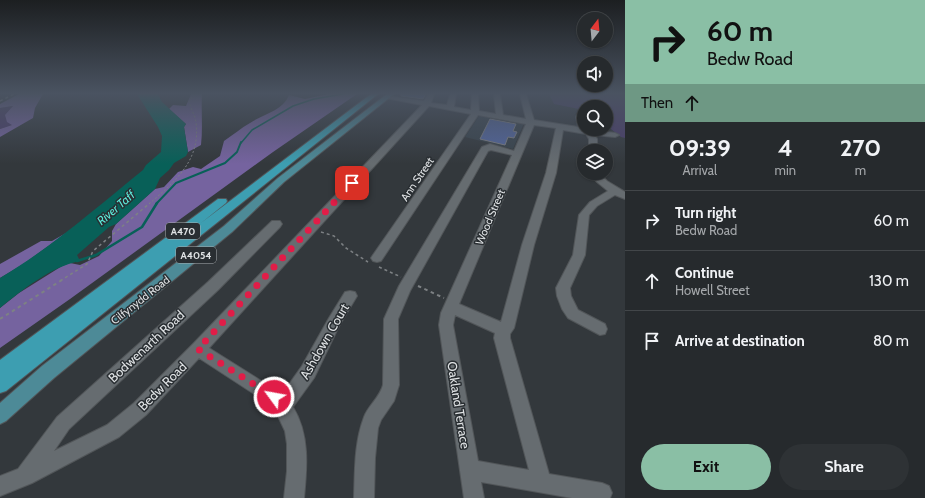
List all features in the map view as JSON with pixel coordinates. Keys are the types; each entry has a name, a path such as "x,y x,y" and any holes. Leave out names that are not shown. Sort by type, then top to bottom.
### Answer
{"highway":[{"name":"A470","path":"0,370 130,270 337,117"},
{"name":"A470","path":"0,385 345,117"}],"main road":[{"name":"Cilfynydd Road","path":"0,415 48,372 222,234 281,180 362,117"}],"street":[{"name":"Bedw Road","path":"0,486 25,476 113,431 140,409 198,349 414,117"},
{"name":"Ann Street","path":"377,258 472,117"},
{"path":"496,117 577,129"},
{"path":"530,117 531,122"},
{"name":"Wood Street","path":"450,310 531,122"},
{"path":"542,483 502,338 503,330 507,328 528,245 551,173 560,126"},
{"path":"364,498 368,433 372,417 390,393 391,319 404,290 485,149 490,147 517,154"},
{"path":"599,180 620,194"},
{"path":"600,328 573,314 569,309 563,288 579,255 584,215 587,210 591,205 620,194"},
{"name":"Bodwenarth Road","path":"25,476 63,423 213,286 276,224"},
{"name":"Ashdown Court","path":"284,406 308,372 334,322 350,296"},
{"path":"450,310 503,330"},
{"name":"Oakland Terrace","path":"450,310 446,326 474,498"},
{"path":"198,349 274,397 284,406 292,422 296,440 298,461 294,498"},
{"path":"470,470 602,493"}],"path":[{"path":"0,319 87,264 94,251 144,210 175,181 192,158 195,150 197,135 194,117"}],"shaded area":[{"path":"0,117 13,117 12,125 0,129"},
{"path":"6,117 33,117 0,137 0,129 12,125 7,122"},
{"path":"178,117 202,117 201,145 188,152 184,127 186,124"},
{"path":"261,117 323,117 0,348 0,308 19,293 62,266 70,263 80,265 99,256 112,241 112,231 116,224 155,189 164,187 178,172 193,167 201,169 220,156 224,141"},
{"path":"478,117 524,123 513,149 465,137"},
{"path":"613,117 625,117 625,138 621,137 613,131"},
{"path":"66,233 25,263 0,278 0,264 41,241 52,241"}],"water":[{"name":"River Taff","path":"152,117 179,117 186,124 184,127 188,152 186,156 174,163 160,178 155,189 116,224 109,227 77,255 80,261 48,273 0,308 0,278 38,253 73,227 143,170 146,165 161,152 162,136"}],"building":[{"path":"490,119 516,124 513,131 517,132 514,138 508,137 505,145 480,139"}],"waterway":[{"path":"241,143 252,130 274,117"},
{"path":"156,204 176,183 225,163 237,152 241,142"},
{"path":"77,261 96,255 142,227 157,203"}],"route":[{"path":"274,397 198,349 352,183"}]}
